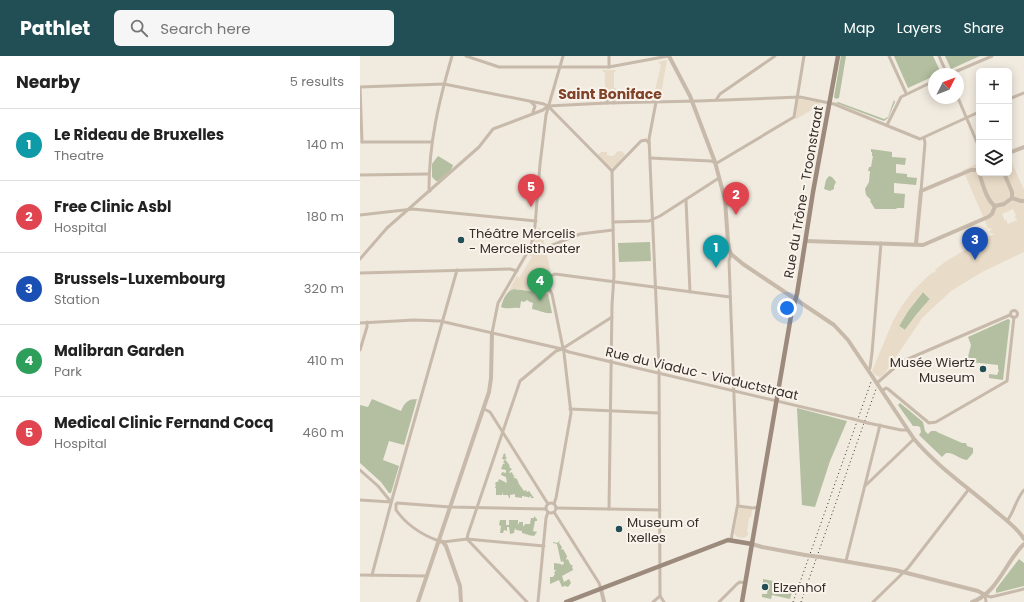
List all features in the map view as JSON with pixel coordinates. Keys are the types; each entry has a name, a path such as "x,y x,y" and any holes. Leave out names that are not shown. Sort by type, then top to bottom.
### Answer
{"main road":[{"name":"Rue du Trône - Troonstraat","path":"742,602 838,56"},
{"path":"566,602 731,540 752,544"}],"street":[{"path":"430,191 429,174 436,115 452,56"},
{"path":"466,56 499,67 609,67 668,56 692,101 715,162 725,200 728,242 731,254 729,261 738,506 731,540"},
{"path":"418,602 441,541 450,507 484,409 491,383 492,333 496,309 505,289 531,246 536,221 541,150 548,106 563,56"},
{"path":"609,56 609,67"},
{"path":"716,100 720,94 775,56"},
{"path":"650,158 715,162 720,161 794,117 804,56"},
{"path":"889,56 906,94"},
{"path":"939,56 944,68"},
{"path":"963,68 990,56"},
{"path":"432,142 361,142 360,87 444,84 548,106 800,97 829,103 919,139 976,114"},
{"path":"888,126 901,97 928,84"},
{"path":"607,103 607,93 610,91 613,93 614,103"},
{"path":"1012,98 1024,93"},
{"path":"530,101 535,106 534,111 531,114"},
{"path":"656,102 649,144 659,373 660,596 664,602"},
{"path":"961,104 976,140"},
{"path":"360,259 387,228 479,147 493,130 543,110 548,106"},
{"path":"548,106 612,171 614,282 612,317 609,509"},
{"path":"916,244 925,143 924,138"},
{"path":"612,171 642,140 646,140 649,144"},
{"path":"1012,152 1024,147"},
{"path":"921,191 971,170 976,171"},
{"path":"360,175 429,174"},
{"path":"980,176 986,193 992,204 995,206"},
{"path":"1005,176 1012,192 1012,198"},
{"path":"613,222 652,220 719,178"},
{"path":"995,206 1004,204 1012,198"},
{"path":"1012,198 1021,202 1024,201"},
{"path":"686,200 690,292"},
{"path":"806,241 926,244 988,217 992,214 995,206"},
{"path":"360,215 413,209 536,221"},
{"path":"531,246 541,249 580,234 613,230"},
{"path":"868,370 870,368 872,353 881,243"},
{"path":"731,254 743,264 837,328 848,340 914,439 934,461 1007,521 1022,535 1024,539"},
{"path":"360,273 510,269 517,271"},
{"path":"372,575 391,502 457,270"},
{"path":"556,508 554,504 570,408 564,353 548,280 549,277 555,274 730,297"},
{"path":"877,383 901,362 1010,315 1012,310 1015,310 1017,315 1014,317 1007,381 936,422 929,423 888,389 886,388 882,391"},
{"path":"1010,315 1014,317"},
{"path":"467,539 520,381 556,351 562,349 612,317"},
{"name":"Rue du Viaduc - Viaductstraat","path":"360,323 414,320 442,322 562,349 569,352 901,430 908,430"},
{"path":"360,350 367,328 367,322"},
{"path":"570,408 659,413"},
{"path":"484,409 490,412 548,504 538,602"},
{"path":"846,562 880,425"},
{"path":"865,485 914,439"},
{"path":"360,470 378,486 391,502"},
{"path":"873,602 904,572 969,489"},
{"path":"1007,521 1024,490"},
{"path":"360,500 391,502"},
{"path":"544,546 467,539 441,541 423,534 413,527 395,508 397,503 450,507 547,510 551,513 554,512"},
{"path":"548,504 554,504"},
{"path":"738,506 753,508 758,507"},
{"path":"556,508 660,510"},
{"path":"554,512 556,508"},
{"path":"554,512 599,583 604,602"},
{"path":"467,539 527,602"},
{"path":"441,541 460,586 461,602"},
{"path":"752,544 904,572 978,591 991,597 1024,589"},
{"path":"972,602 981,599 985,595 1002,574 1017,551 1024,544"},
{"path":"360,575 427,576"},
{"path":"719,602 737,584 740,582 745,583"},
{"path":"985,595 986,602"},
{"path":"653,602 660,596"}],"green space":[{"path":"841,56 846,56 839,98 836,99 834,97"},
{"path":"894,56 933,56 939,68 928,68 928,79 908,88"},
{"path":"945,56 980,56 953,68 951,68"},
{"path":"894,100 895,102 888,118 884,121 836,103 838,102 884,119 888,117"},
{"path":"871,149 892,152 892,157 906,158 905,165 896,164 896,173 907,174 907,177 917,178 916,185 894,183 894,193 905,194 904,208 875,209 870,201 871,200 866,195 865,189 869,182 870,171 868,171 869,167 871,167 873,156"},
{"path":"438,156 453,165 451,170 436,181 432,177 432,164"},
{"path":"829,176 836,182 834,189 830,191 824,189 826,180"},
{"path":"650,242 651,261 619,262 618,243"},
{"path":"514,289 548,294 552,313 532,309 533,303 527,300 524,302 521,301 520,308 501,307 507,294"},
{"path":"923,292 930,299 905,330 899,326 908,311"},
{"path":"1008,319 1010,320 1003,380 989,378 989,374 997,375 999,370 998,365 970,362 970,359 968,358 967,361 971,345 968,337"},
{"path":"372,399 401,411 407,402 417,399 404,445 389,441 383,460 399,466 391,493 389,493 381,482 360,463 360,405 368,407"},
{"path":"900,403 923,422 925,431 928,434 931,431 936,431 962,443 966,443 967,446 973,448 973,453 967,460 949,453 946,453 942,457 919,435 921,432 920,427 913,426 898,405"},
{"path":"797,408 847,421 830,461 815,507 802,505"},
{"path":"504,453 507,458 505,459 510,466 509,467 512,469 509,472 512,472 515,476 513,477 517,479 524,491 529,491 534,498 531,498 531,496 528,498 522,496 522,498 515,497 515,494 510,495 509,498 508,495 503,495 503,492 502,495 496,495 496,482 498,482 499,479 507,483 506,477 501,475 502,472 506,473 506,470 501,469 503,464 505,464 503,462 505,460 502,459"},
{"path":"534,516 537,521 535,521 533,531 537,532 534,536 528,534 526,535 522,533 522,531 516,530 515,528 514,533 510,534 509,527 507,527 507,531 504,530 503,533 500,533 500,520 506,520 506,525 509,525 509,520 518,520 518,524 519,522 523,522 524,526 525,524 530,524 531,518 534,518"},
{"path":"560,541 559,543 562,547 561,550 563,549 567,556 566,560 568,559 570,564 573,566 573,570 562,576 564,582 569,579 571,583 568,587 562,587 559,580 550,584 550,577 553,577 556,570 554,570 554,563 561,565 564,564 563,561 561,562 557,544 553,543"},
{"path":"1019,559 1024,563 1024,586 996,593 996,589"},
{"path":"763,579 773,581 772,589 792,592 790,599 772,595 771,599 762,597 762,594 767,594 768,588 765,588"}],"shaded area":[{"path":"667,60 660,99 653,99 661,65 658,62"},
{"path":"602,70 616,70 614,73 614,87 620,92 621,101 615,100 614,92 610,89 606,91 605,100 600,102 600,92 605,87 605,73"},
{"path":"799,99 819,102 820,105 796,119"},
{"path":"622,151 625,155 612,168 598,155 601,152 607,152 607,155 613,156 616,152"},
{"path":"1012,163 1024,190 1024,252 982,272 951,291 923,317 885,373 880,377 875,375 872,371 893,321 912,292 945,262 981,242 982,244 985,243 984,241 990,238 988,237 994,234 989,232 992,229 988,228 963,170 976,164 976,176 1012,176","holes":["1013,209 1016,216 1014,217 1017,220 1008,224 1007,220 1005,221 1002,214","923,292 930,299 905,330 899,326 908,311"]},
{"path":"537,228 541,228 551,274 547,279 549,295 526,290 512,289 508,292 517,276 519,278 532,257 529,255"},
{"path":"739,507 752,509 751,517 749,517 748,535 744,538 737,537 734,533"}],"railway":[{"path":"793,602 871,382"},
{"path":"801,602 876,389"}],"place":[{"name":"Medical Clinic Fernand Cocq","path":"531,207"},
{"name":"Free Clinic Asbl","path":"736,215"},
{"name":"Théâtre Mercelis - Mercelistheater","path":"461,240"},
{"name":"Brussels-Luxembourg","path":"975,260"},
{"name":"Le Rideau de Bruxelles","path":"716,268"},
{"name":"Malibran Garden","path":"540,301"},
{"name":"Musée Wiertz Museum","path":"983,369"},
{"name":"Museum of Ixelles","path":"619,529"},
{"name":"Elzenhof","path":"765,587"}],"district":[{"name":"Saint Boniface","path":"610,94"}]}
